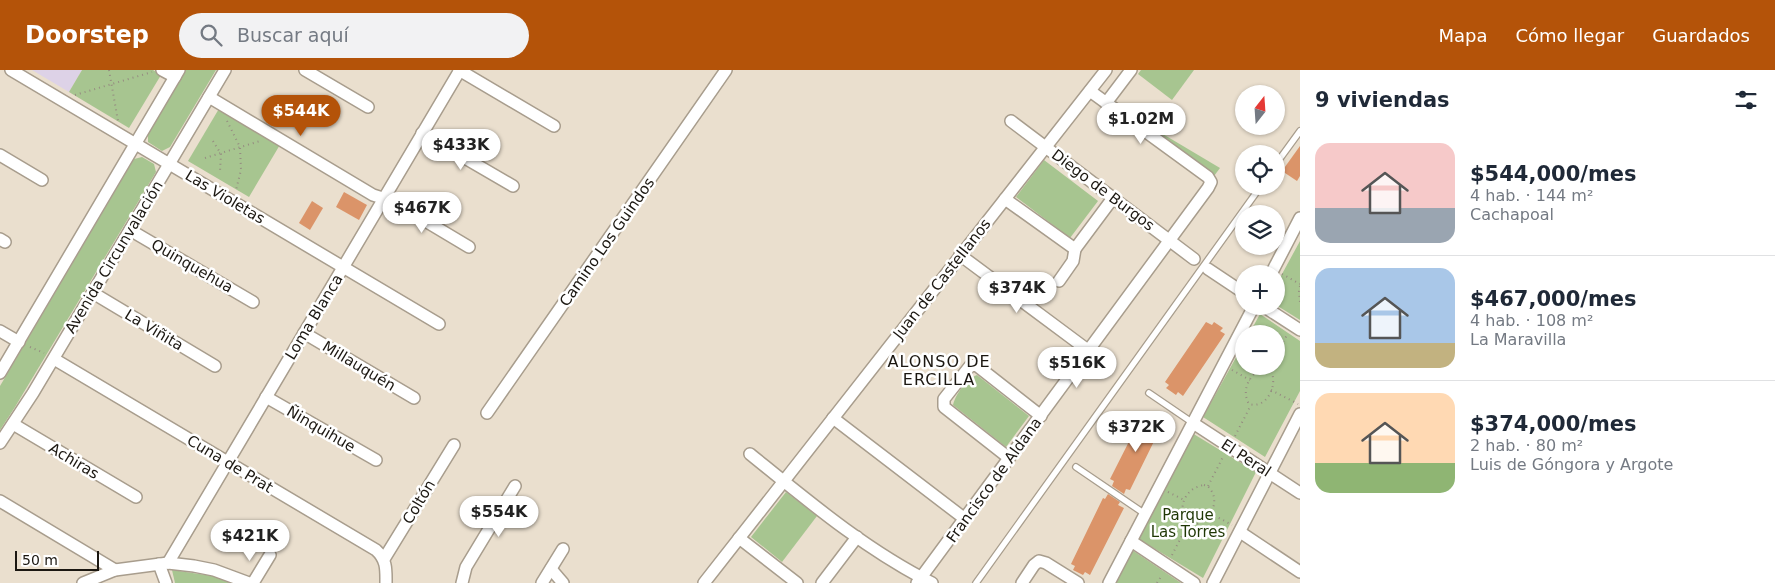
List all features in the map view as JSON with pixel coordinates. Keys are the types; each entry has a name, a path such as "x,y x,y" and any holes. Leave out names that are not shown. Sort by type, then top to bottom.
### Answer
{"street":[{"name":"Las Violetas","path":"10,70 439,324"},
{"path":"0,373 177,74 160,70"},
{"name":"Avenida Circunvalación","path":"0,443 54,359 225,70"},
{"path":"305,70 368,107"},
{"path":"459,70 554,126"},
{"name":"Loma Blanca","path":"163,564 228,462 459,70"},
{"name":"Camino Los Guindos","path":"487,413 726,70"},
{"name":"Juan de Castellanos","path":"704,583 1106,70"},
{"path":"1090,91 1106,103 1131,70"},
{"path":"209,98 373,195 392,201 469,247"},
{"name":"Francisco de Aldana","path":"924,581 965,518 1171,241 1208,188 1210,182 1208,177 1106,103"},
{"name":"Diego de Burgos","path":"1011,120 1194,259"},
{"path":"422,134 512,186"},
{"path":"0,155 42,180"},
{"path":"1058,281 1073,261 1075,249 1113,198"},
{"path":"1005,199 1075,249"},
{"path":"1276,265 1300,218"},
{"name":"Quinquehua","path":"130,230 253,302"},
{"path":"960,256 1089,351"},
{"path":"1208,270 1235,287"},
{"name":"La Viñita","path":"93,293 215,366"},
{"path":"1109,583 1250,315"},
{"path":"1278,315 1300,330"},
{"path":"0,330 18,342"},
{"name":"Millauquén","path":"304,333 414,398"},
{"name":"Cuna de Prat","path":"54,359 376,550 384,560"},
{"path":"1009,458 944,407 944,400 970,366 976,365 1041,416"},
{"name":"Ñinquihue","path":"266,397 376,460"},
{"path":"1213,583 1300,415"},
{"path":"833,418 965,518"},
{"name":"El Peral","path":"1193,422 1300,493"},
{"name":"Achiras","path":"13,424 136,497"},
{"name":"Coltón","path":"384,560 454,445"},
{"path":"750,454 857,537 924,581"},
{"path":"462,583 466,567 515,486"},
{"path":"0,501 115,570"},
{"path":"1240,531 1300,572"},
{"path":"822,583 857,537"},
{"path":"739,538 797,583"},
{"path":"1131,541 1194,583"},
{"path":"542,583 563,549"},
{"path":"83,583 115,570 163,564 194,566 214,570 251,583 270,555"},
{"path":"384,560 386,583"},
{"path":"1022,583 1034,565 1039,561 1046,563 1078,583"},
{"path":"163,564 166,583"},
{"path":"551,569 563,583"}],"lane":[{"path":"1285,152 1300,131"},
{"path":"976,583 1254,195"},
{"path":"1149,393 1193,422"},
{"path":"1076,466 1145,514"}],"path":[{"path":"109,70 120,135"},
{"path":"61,100 160,70"},
{"path":"222,114 240,147 241,170 234,202"},
{"path":"205,158 274,136"},
{"path":"213,141 222,154 220,171"},
{"path":"1285,278 1300,285 1300,302"},
{"path":"18,342 54,359"},
{"path":"1224,366 1250,380"},
{"path":"1253,375 1245,397 1249,404 1254,406 1263,403 1268,398 1274,379 1273,375"},
{"path":"1271,390 1300,405"},
{"path":"1198,486 1208,486 1213,494 1213,505 1210,513 1200,524 1184,522 1181,513 1184,500 1198,486"},
{"path":"1159,487 1184,500"},
{"path":"1210,513 1240,531"},
{"path":"1158,583 1188,524"}],"shaded area":[{"path":"32,70 82,70 69,92"}],"green space":[{"path":"82,70 153,70 161,75 129,128 69,92"},
{"path":"186,70 216,70 170,147 162,151 148,142 148,134"},
{"path":"1141,70 1194,70 1172,100 1138,74"},
{"path":"220,107 281,143 249,197 188,161"},
{"path":"1151,127 1220,168 1214,176"},
{"path":"142,157 154,164 156,172 0,430 0,386 134,159"},
{"path":"1044,160 1098,201 1070,238 1016,197"},
{"path":"1300,241 1300,320 1285,311 1285,268"},
{"path":"1259,315 1261,315 1276,325 1254,325"},
{"path":"1285,331 1300,341 1300,391 1265,457 1203,417 1235,359 1235,375 1285,375"},
{"path":"977,375 1029,416 1006,447 953,405 962,387"},
{"name":"Parque Las Torres","path":"1192,433 1256,472 1203,578 1137,538"},
{"path":"786,492 817,516 782,562 751,537"},
{"name":"Parque Las Torres","path":"1132,550 1181,583 1115,583"},
{"path":"172,570 213,576 230,583 175,583"}],"building":[{"path":"1300,146 1300,176 1297,181 1285,173 1285,167"},
{"path":"344,192 367,205 359,220 336,207"},
{"path":"312,201 323,208 310,230 299,223"},
{"path":"1206,322 1212,325 1214,322 1223,328 1220,331 1225,334 1183,396 1178,392 1176,395 1166,388 1169,385 1165,382"},
{"path":"1151,413 1160,417 1158,421 1163,423 1130,490 1126,489 1124,494 1112,486 1114,481 1110,479 1143,414 1149,416"},
{"path":"1108,494 1120,502 1118,505 1124,508 1090,575 1085,572 1083,575 1073,570 1075,566 1071,564 1103,498 1105,499"}],"district":[{"name":"ALONSO DE ERCILLA","path":"939,370"}]}
